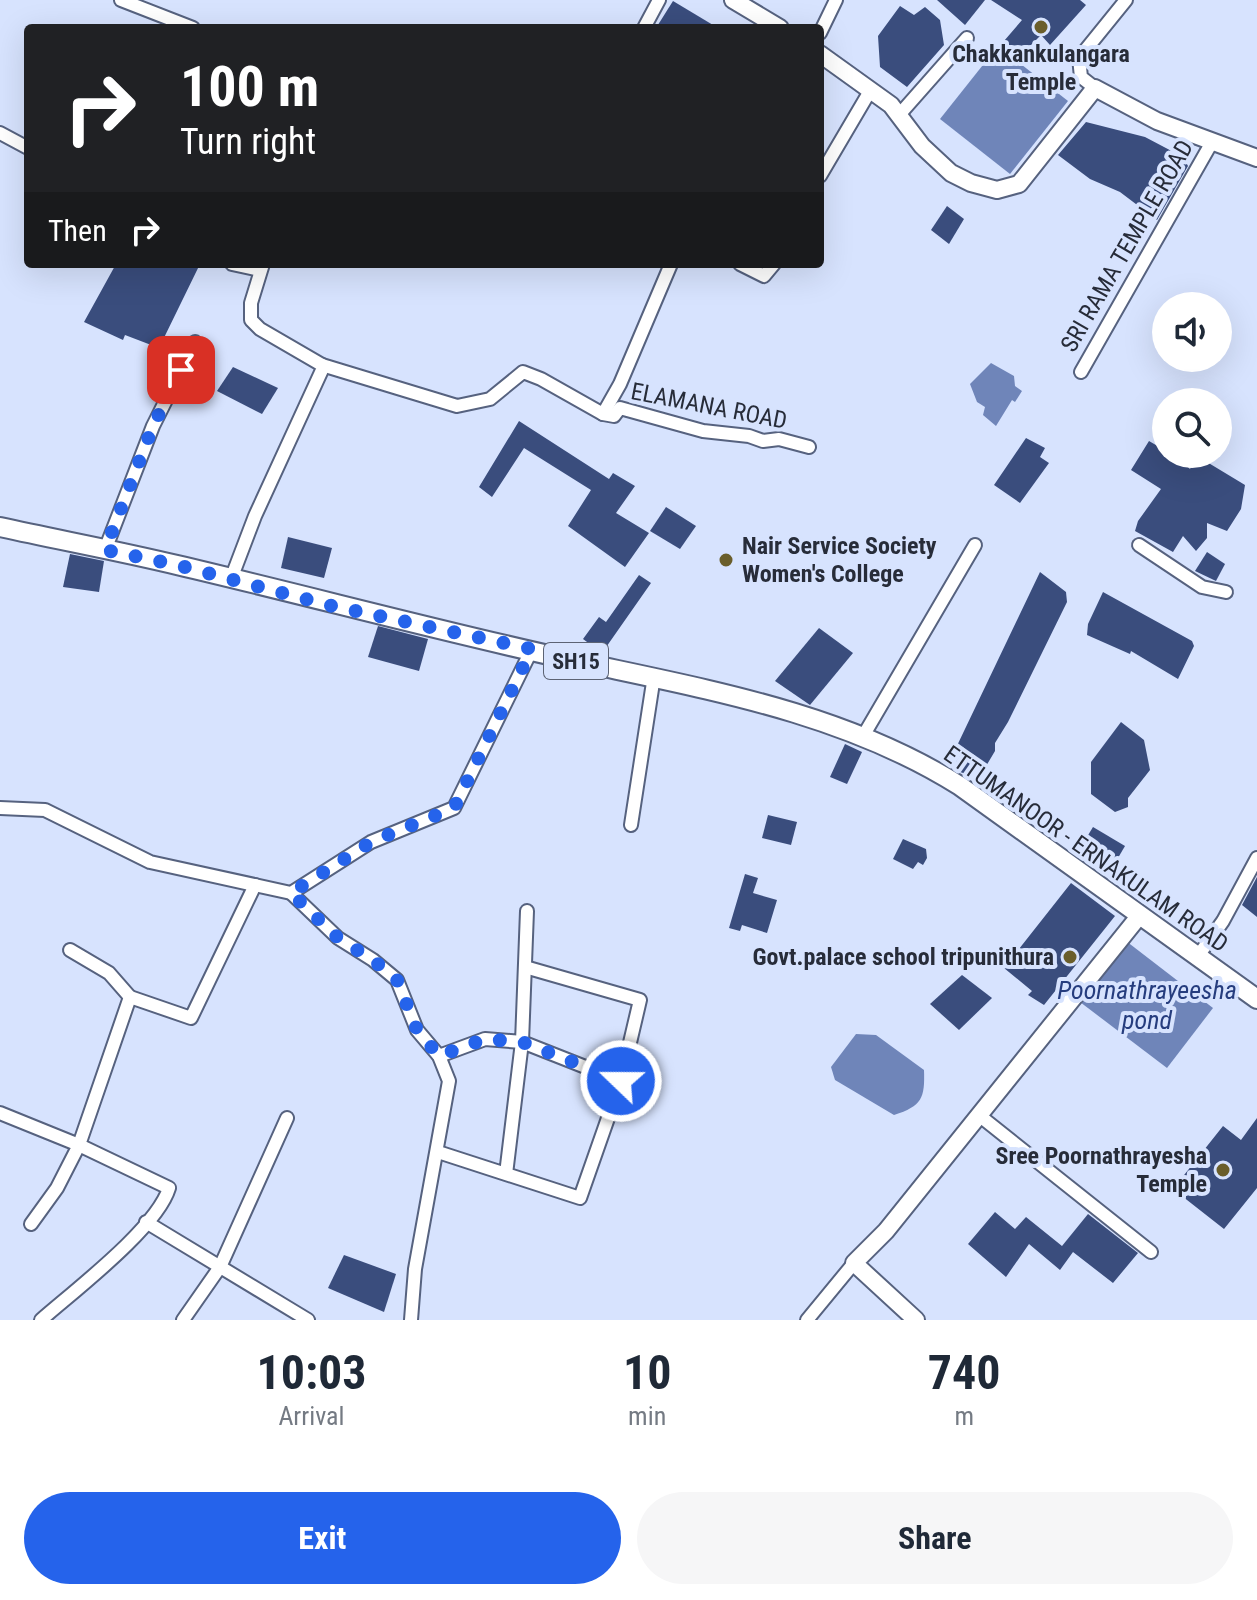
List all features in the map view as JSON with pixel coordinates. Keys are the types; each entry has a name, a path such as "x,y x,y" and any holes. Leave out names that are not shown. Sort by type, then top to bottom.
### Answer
{"main road":[{"name":"ETTUMANOOR - ERNAKULAM ROAD","path":"0,527 231,579 328,605 654,676 743,697 814,719 929,767 960,786 1257,999"}],"street":[{"path":"121,0 183,24"},
{"path":"646,24 659,0"},
{"path":"733,0 773,24"},
{"path":"824,25 836,0"},
{"path":"1126,0 1079,58 1081,77 1095,88 1157,121 1257,158"},
{"path":"899,115 967,38"},
{"path":"824,57 891,105 922,146 951,173 971,183 997,190 1019,184 1095,88"},
{"path":"824,169 870,91"},
{"path":"0,133 24,146"},
{"name":"SRI RAMA TEMPLE ROAD","path":"1081,372 1212,142"},
{"path":"231,579 241,547 298,428 322,365 260,329 251,320 251,303 261,268"},
{"name":"ELAMANA ROAD","path":"603,414 620,384 669,268"},
{"path":"748,268 764,276 771,268"},
{"path":"105,550 153,426 195,342"},
{"name":"ELAMANA ROAD","path":"322,365 457,406 490,399 523,372 603,414 614,416 620,408 703,431 749,436 763,441 779,439 809,447"},
{"path":"862,738 975,545"},
{"path":"1139,545 1202,587 1226,592"},
{"path":"291,893 371,842 454,808 532,649"},
{"path":"631,825 654,676"},
{"path":"0,808 45,810 150,862 291,893 338,938 397,980 417,1030 439,1056 449,1081 415,1269 411,1320"},
{"path":"1198,956 1223,921 1257,858"},
{"path":"70,950 109,973 130,997 191,1018 255,885"},
{"path":"506,1174 522,1042 527,911"},
{"path":"807,1320 854,1263 886,1231 1140,915"},
{"path":"438,1152 580,1198 621,1081 640,1000 525,967"},
{"path":"31,1224 57,1188 79,1145 130,997"},
{"path":"439,1056 485,1039 522,1042 621,1081"},
{"path":"0,1113 79,1145 169,1188 162,1204 107,1263 41,1320"},
{"path":"980,1116 1151,1252"},
{"path":"183,1320 220,1267 287,1118"},
{"path":"146,1222 308,1320"},
{"path":"854,1263 916,1320"}],"water":[{"path":"998,46 1068,101 1010,174 940,119"},
{"path":"991,363 1014,376 1015,386 1022,391 1015,402 1012,400 996,426 983,415 985,407 977,402 970,384"},
{"name":"Poornathrayeesha pond","path":"1126,941 1213,1008 1167,1068 1080,1002"},
{"path":"856,1034 876,1035 924,1070 920,1100 911,1108 894,1115 835,1080 831,1067"}],"building":[{"path":"937,0 985,0 965,25"},
{"name":"Chakkankulangara Temple","path":"991,0 1080,0 1086,5 1050,45 1041,35 1021,55 1004,41 1022,20"},
{"path":"673,1 711,24 659,24"},
{"path":"900,6 914,15 925,7 940,20 944,45 907,87 880,67 878,36"},
{"path":"1086,122 1145,137 1183,157 1188,166 1157,220 1120,192 1090,179 1058,155"},
{"path":"947,206 964,219 949,244 931,230"},
{"path":"114,268 198,268 159,348 125,335 123,340 84,322"},
{"path":"233,367 278,388 262,414 217,391"},
{"path":"519,421 609,479 613,473 635,486 616,513 649,533 625,567 568,526 591,490 524,448 492,497 479,487"},
{"path":"1026,438 1045,448 1040,457 1049,463 1020,503 994,485"},
{"path":"1149,441 1152,443 1152,468 1217,468 1245,485 1241,509 1227,531 1207,523 1207,538 1196,551 1183,536 1173,552 1135,531 1138,521 1161,489 1131,470"},
{"path":"666,507 696,526 680,549 650,531"},
{"path":"288,537 332,548 324,578 281,568"},
{"path":"1207,552 1225,564 1216,581 1195,571"},
{"path":"70,554 104,561 99,592 63,587"},
{"path":"1040,572 1066,592 1067,602 979,778 960,772 954,752"},
{"path":"639,575 651,583 602,653 583,639 599,617 606,622"},
{"path":"1103,592 1192,641 1194,646 1178,679 1131,651 1130,654 1087,635 1088,624"},
{"path":"378,626 428,639 419,671 368,657"},
{"path":"819,628 853,653 810,705 775,681"},
{"path":"1121,722 1144,740 1150,770 1128,798 1128,807 1115,812 1091,794 1091,762"},
{"path":"845,744 862,752 847,784 830,777"},
{"path":"768,815 797,822 791,845 762,838"},
{"path":"1093,827 1125,846 1108,875 1076,855"},
{"path":"903,839 926,849 927,858 923,865 918,862 913,869 893,859"},
{"path":"745,874 758,878 753,893 777,900 767,933 742,925 740,931 729,928"},
{"path":"1257,877 1257,917 1242,905"},
{"path":"1071,883 1115,916 1044,1005 1028,995 1032,991 1004,968"},
{"path":"962,975 992,998 959,1030 930,1004"},
{"name":"Sree Poornathrayesha Temple","path":"1257,1118 1257,1188 1224,1229 1173,1189 1223,1126 1241,1140"},
{"path":"995,1212 1015,1229 1026,1217 1062,1246 1088,1214 1138,1253 1113,1283 1073,1252 1060,1270 1029,1244 1006,1277 968,1244"},
{"path":"344,1255 396,1274 384,1312 328,1288"}],"place":[{"name":"Chakkankulangara Temple","path":"1041,27"},
{"name":"Nair Service Society Women's College","path":"726,560"},
{"name":"Govt.palace school tripunithura","path":"1070,957"},
{"name":"Sree Poornathrayesha Temple","path":"1223,1170"}],"route":[{"path":"181,370 153,426 105,550 177,565 328,605 532,649 454,808 371,842 291,893 338,938 397,980 417,1030 439,1056 485,1039 522,1042 621,1081"}]}
